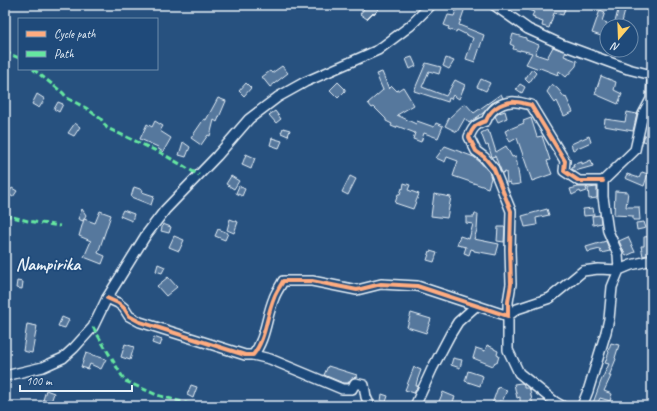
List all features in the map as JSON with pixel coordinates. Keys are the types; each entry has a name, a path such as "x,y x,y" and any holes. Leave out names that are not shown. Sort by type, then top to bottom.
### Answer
{"street":[{"path":"5,376 43,367 63,358 74,348 93,327 107,298 146,235 165,210 217,156 249,119 278,97 305,82 378,50 410,26 431,5"},
{"path":"494,5 528,28 563,44 628,69 652,75"},
{"path":"562,406 519,374 508,350 508,302 511,284 511,211 494,169 484,157 476,151 469,137 472,128 479,123 486,121 489,113 499,106 512,102 531,105 565,161 564,171 579,181 603,181 635,150 643,114 651,99 652,81"},
{"path":"582,406 606,332 609,319 612,287 619,270 618,254 608,231 603,197 603,181"},
{"path":"508,316 517,309 550,298 583,271 598,269 619,270 631,265 652,260"},
{"path":"253,355 263,337 274,297 283,281 312,282 358,290 380,284 417,286 508,316"},
{"path":"107,298 118,303 124,308 129,316 140,322 234,352 270,360 342,389 352,389 355,383 364,385 366,397 370,406"},
{"path":"415,406 450,335 458,322 476,306"}],"building":[{"path":"367,5 375,5 379,9 367,19 360,14"},
{"path":"458,5 466,5 459,25 484,35 475,62 466,59 473,38 457,30 456,32 448,29 449,27 444,25 448,15 454,16"},
{"path":"530,5 566,5 563,15 554,13 549,28 542,26 543,22 534,19 535,17 532,16 534,12 528,10"},
{"path":"619,6 626,7 623,18 616,18"},
{"path":"600,10 605,12 603,18 599,18 599,35 592,33"},
{"path":"513,34 526,38 526,40 539,45 535,54 547,58 553,47 566,52 564,56 577,61 576,66 566,77 559,71 558,75 526,64 532,53 513,49 514,46 510,44"},
{"path":"412,57 416,66 410,69 406,59"},
{"path":"446,58 454,61 449,69 443,66"},
{"path":"426,63 441,67 439,74 429,71 422,87 446,96 455,80 465,85 459,99 453,95 451,99 449,98 448,102 414,91"},
{"path":"282,66 288,73 270,87 262,77 270,71 272,73"},
{"path":"532,69 536,73 529,83 525,79"},
{"path":"382,72 389,89 392,86 397,91 403,87 414,105 397,115 416,124 417,121 434,127 436,123 443,126 438,138 424,133 421,142 413,139 415,133 397,126 396,128 391,126 392,124 386,121 386,119 374,107 372,108 368,103 383,90 376,74"},
{"path":"601,76 616,82 614,90 622,94 618,104 595,94"},
{"path":"481,79 490,83 486,91 477,87"},
{"path":"338,82 345,89 345,91 338,98 330,90"},
{"path":"246,83 251,88 244,96 239,91"},
{"path":"520,84 525,87 522,93 516,89"},
{"path":"552,84 565,98 566,97 573,112 564,116 557,101 555,103 547,92"},
{"path":"37,94 45,99 39,108 32,104"},
{"path":"501,94 503,98 492,103 483,113 469,123 465,118 457,132 445,126 449,118 465,103 474,113"},
{"path":"218,98 226,101 217,122 214,120 210,136 208,135 201,145 191,138 204,119 206,120"},
{"path":"58,102 63,104 59,112 54,109"},
{"path":"275,111 281,119 276,123 269,115"},
{"path":"505,111 507,118 498,122 495,116"},
{"path":"627,112 637,114 633,131 604,126 605,119 625,122"},
{"path":"531,118 537,137 542,136 550,160 547,161 552,174 532,181 517,138 510,142 505,131 524,123 523,121"},
{"path":"155,121 163,126 160,131 171,138 163,152 157,148 158,147 140,139 147,124 152,127"},
{"path":"75,123 80,127 74,136 68,133"},
{"path":"283,128 290,130 288,136 281,133"},
{"path":"487,130 488,133 490,133 496,152 506,146 512,157 516,156 520,184 512,185 510,182 507,183 506,172 502,173 495,156 492,157 488,145 486,146 481,133"},
{"path":"645,135 652,137 652,143 643,141"},
{"path":"589,136 591,142 573,150 571,144"},
{"path":"272,138 282,141 279,148 270,145"},
{"path":"183,142 190,147 186,157 179,155"},
{"path":"445,146 474,157 480,162 489,172 491,178 488,188 453,176 458,161 447,157 445,162 436,158"},
{"path":"246,154 255,158 251,169 242,165"},
{"path":"591,160 593,166 575,171 572,169 572,167 574,167 573,164 582,162 582,164"},
{"path":"642,172 648,174 644,186 625,178 627,174 639,178"},
{"path":"231,176 239,181 234,189 226,184"},
{"path":"350,176 356,179 348,195 342,192"},
{"path":"404,183 410,185 408,190 419,194 413,209 395,203 398,194 400,194 402,188 403,189"},
{"path":"239,186 245,189 242,196 236,193"},
{"path":"134,187 143,190 142,192 154,196 151,205 131,197"},
{"path":"588,187 586,188 587,191 581,193 580,191 572,195 570,189"},
{"path":"597,187 597,198 589,199 588,188"},
{"path":"12,188 17,191 13,197 8,194"},
{"path":"615,191 628,192 626,207 639,207 640,220 633,220 633,216 614,215"},
{"path":"434,194 451,197 447,218 431,216"},
{"path":"593,208 594,215 584,216 583,209"},
{"path":"82,209 86,215 83,221 78,219"},
{"path":"547,209 549,215 536,218 537,225 525,227 522,216"},
{"path":"123,210 134,214 132,221 120,216"},
{"path":"100,211 111,215 98,253 105,256 102,264 84,257 91,241 79,236 84,219 95,223"},
{"path":"475,214 478,214 477,230 474,239 499,244 496,255 474,251 471,249 469,255 464,253 466,247 457,245 460,236 469,239 473,224 466,223 466,217 474,217"},
{"path":"600,215 601,223 593,225 592,216"},
{"path":"230,219 238,222 234,233 227,230"},
{"path":"644,222 646,228 637,230 636,223"},
{"path":"163,224 171,227 169,233 161,231"},
{"path":"498,227 505,227 504,242 497,241"},
{"path":"218,229 228,233 225,240 215,236"},
{"path":"174,236 184,240 179,251 169,247"},
{"path":"652,236 652,254 643,256 641,246 644,246 644,237"},
{"path":"628,237 635,252 626,256 619,241"},
{"path":"606,241 610,251 601,253 600,249 588,252 586,247"},
{"path":"430,251 437,253 434,262 427,260"},
{"path":"158,264 165,267 162,273 156,271"},
{"path":"168,277 177,287 166,296 157,286"},
{"path":"17,281 23,282 22,289 16,288"},
{"path":"411,313 431,319 426,333 407,327"},
{"path":"62,317 69,320 65,328 58,326"},
{"path":"27,324 37,326 32,353 23,351"},
{"path":"154,337 162,340 160,346 152,343"},
{"path":"611,343 619,345 616,359 609,376 611,376 604,391 612,394 610,401 600,398 597,405 593,403 609,364 605,363"},
{"path":"125,344 134,347 130,360 121,357"},
{"path":"487,345 498,351 497,355 499,356 497,363 495,362 493,366 473,358 476,348 485,351"},
{"path":"86,353 106,359 101,369 90,364 88,369 81,367"},
{"path":"453,358 462,360 460,368 451,365"},
{"path":"328,366 357,375 348,383 343,383 324,375"},
{"path":"414,367 421,370 416,386 418,386 414,393 405,390"},
{"path":"468,371 483,376 480,386 465,381"},
{"path":"514,384 524,384 524,388 528,388 530,390 533,406 520,406 520,397 517,398"},
{"path":"191,385 197,387 193,398 187,395"},
{"path":"498,387 507,390 502,402 499,401 497,406 492,404"},
{"path":"46,390 54,393 51,402 43,400"},
{"path":"443,392 455,397 451,406 437,406"},
{"path":"382,394 388,396 386,402 381,401"}],"marked path":[{"path":"5,52 18,58"},
{"path":"34,70 63,93 67,98 86,108 101,119 107,128 161,153 199,175"},
{"path":"5,215 28,221 60,226"},
{"path":"93,327 125,381 157,395 197,406"}],"cycle path":[{"path":"107,298 118,303 124,308 129,316 140,322 245,355 253,355 261,342 274,298 283,281 312,281 357,290 381,284 417,286 508,316 508,302 511,284 511,211 494,169 484,157 476,151 469,137 474,128 480,123 486,121 493,110 503,104 518,102 531,105 565,161 564,171 579,181 603,181"}],"district":[{"name":"Nampirika","path":"48,264"}]}
